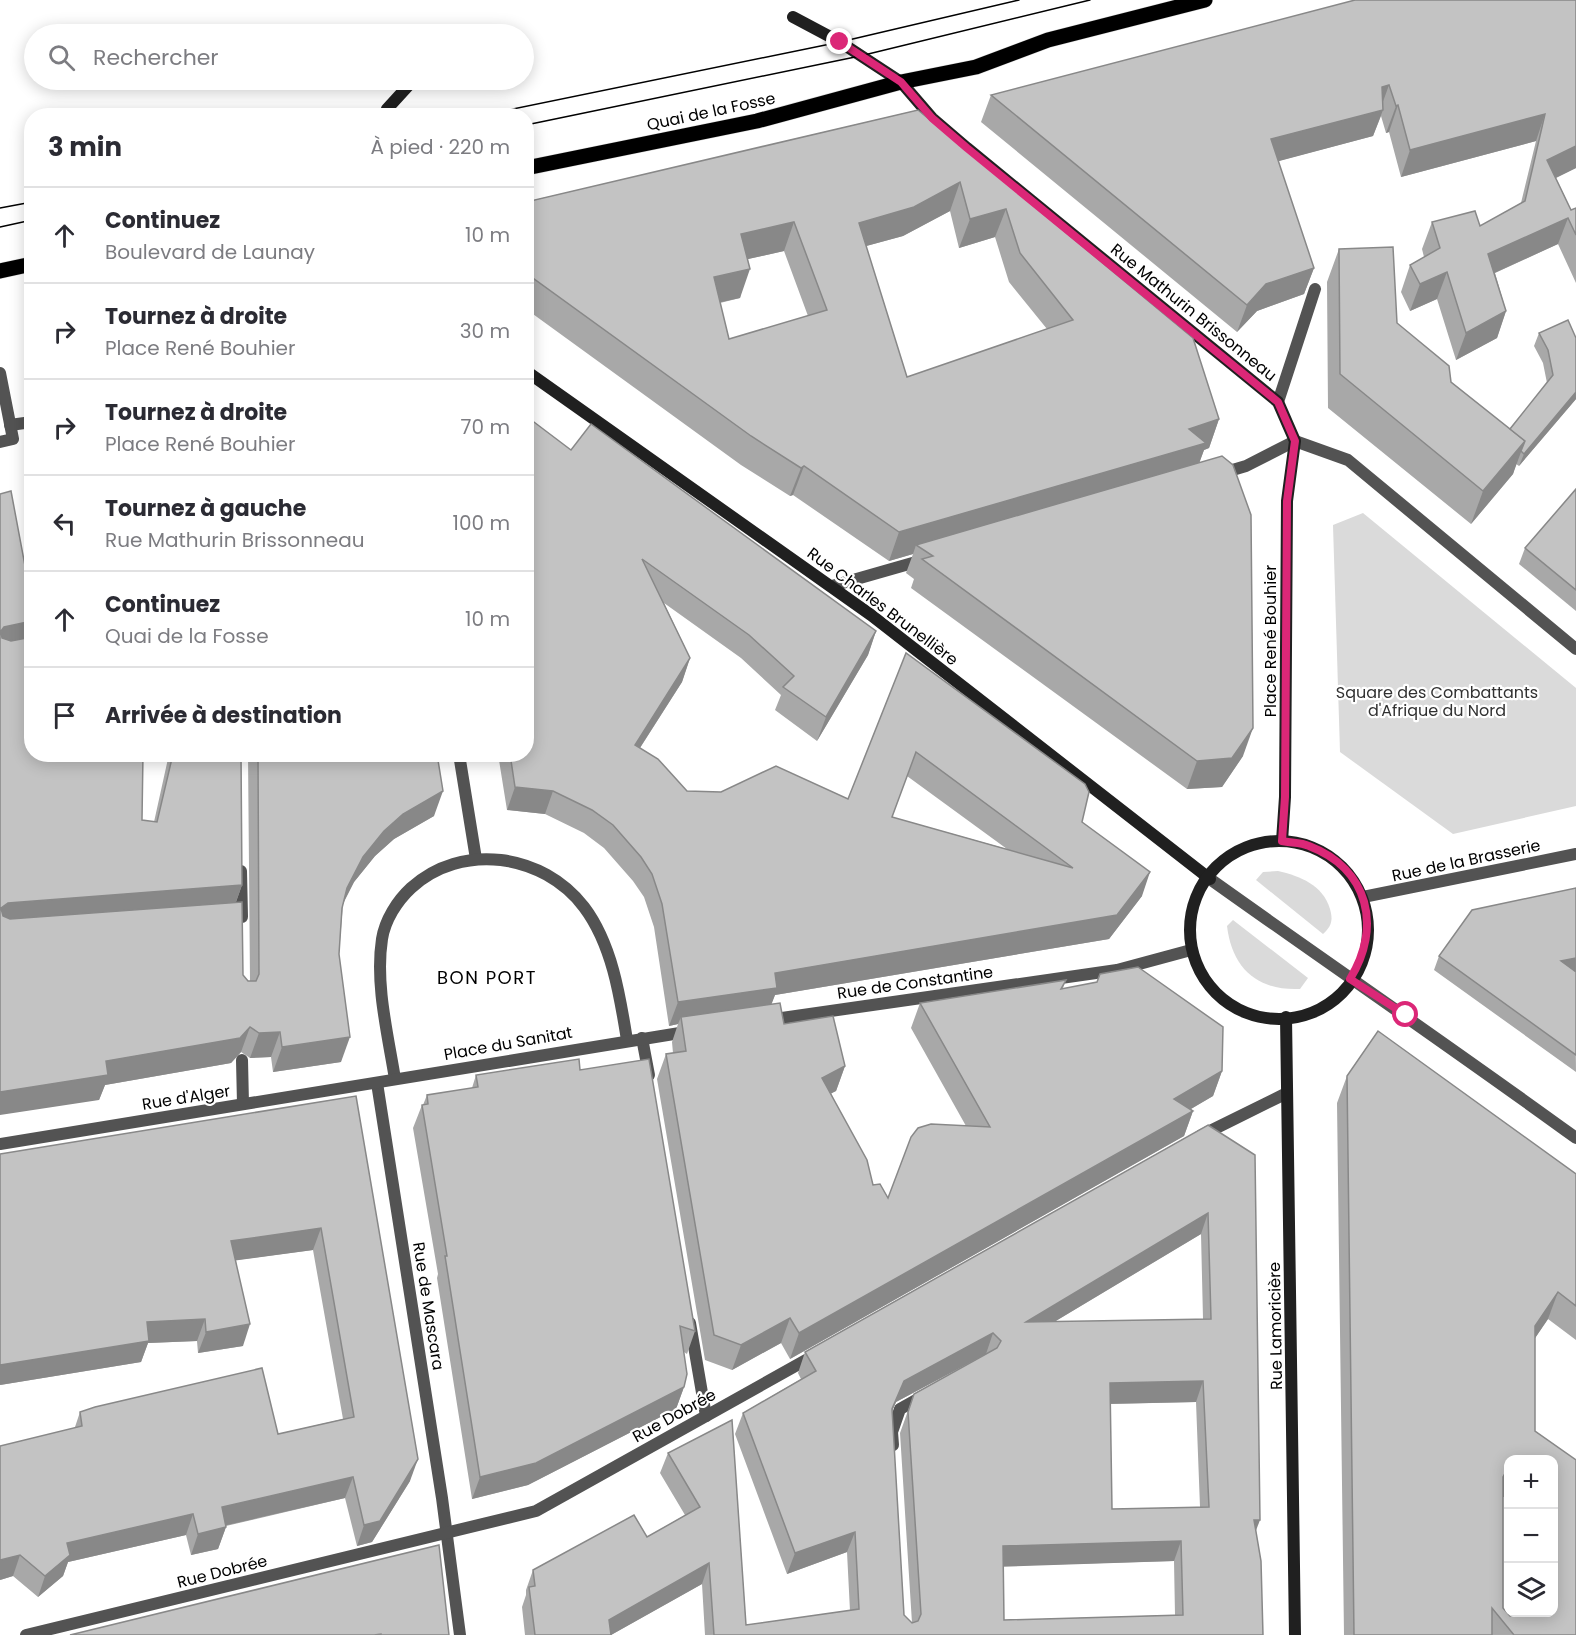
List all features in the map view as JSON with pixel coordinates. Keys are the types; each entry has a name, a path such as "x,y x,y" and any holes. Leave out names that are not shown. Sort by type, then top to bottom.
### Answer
{"main road":[{"name":"Quai de la Fosse","path":"534,166 757,121 901,82 976,67 1048,40 1204,0"},
{"path":"793,17 840,42 901,82"},
{"name":"Rue Mathurin Brissonneau","path":"901,82 932,118 958,141 1278,402 1295,441"},
{"path":"388,108 404,90"},
{"path":"0,270 24,266"},
{"name":"Rue Charles Brunellière","path":"534,377 832,586 1210,879"},
{"name":"Place René Bouhier","path":"1282,841 1285,797 1287,501 1295,441"},
{"path":"1282,841 1308,845 1331,857 1350,874 1363,897 1368,918 1368,940 1362,961 1334,999 1311,1012 1270,1019 1254,1016 1225,1003 1203,980 1191,950 1192,920 1202,892 1225,861 1240,850 1260,843 1282,841"},
{"name":"Rue Lamoricière","path":"1286,1017 1295,1635"}],"street":[{"path":"1278,402 1315,289"},
{"path":"0,373 13,439 0,441"},
{"path":"10,425 24,423"},
{"path":"1201,479 1246,466 1295,441 1348,460 1576,649"},
{"path":"832,586 941,555"},
{"path":"460,762 476,859"},
{"name":"Rue de la Brasserie","path":"1363,897 1576,854"},
{"path":"395,1079 382,977 382,938 400,898 440,867 476,859 514,861 539,870 558,882 584,907 607,948 622,1008 627,1040"},
{"path":"238,922 241,860"},
{"path":"1210,879 1350,979 1406,1015 1576,1138"},
{"name":"Rue de Constantine","path":"754,1022 1118,970 1191,950"},
{"path":"651,1085 642,1038 707,1029"},
{"name":"Place du Sanitat","path":"377,1083 642,1038"},
{"path":"242,1060 243,1104"},
{"name":"Rue d'Alger","path":"0,1144 377,1083"},
{"name":"Rue de Mascara","path":"377,1083 448,1534 460,1635"},
{"path":"1188,1143 1287,1093"},
{"path":"687,1306 706,1416"},
{"name":"Rue Dobrée","path":"26,1635 536,1511 829,1347"},
{"path":"893,1455 892,1432 900,1409 938,1388"}],"green space":[{"name":"Square des Combattants d'Afrique du Nord","path":"1363,513 1576,688 1576,806 1453,834 1340,752 1333,525"},
{"path":"1278,871 1310,883 1327,901 1331,923 1323,934 1256,880 1263,872"},
{"path":"1233,920 1308,978 1300,989 1271,986 1249,974 1234,954 1230,941 1227,926"}],"building":[{"path":"1355,0 1576,0 1576,146 1547,160 1571,210 1576,208 1576,235 1568,218 1488,254 1506,311 1466,333 1447,272 1420,284 1410,265 1440,248 1432,222 1475,211 1480,226 1525,201 1545,114 1410,150 1398,105 1396,106 1389,85 1382,87 1383,110 1271,139 1314,268 1266,284 1247,305 991,95"},
{"path":"918,110 1193,338 1219,419 1189,429 1206,443 899,532 804,466 801,468 751,436 534,279 534,200","holes":["960,182 970,219 1006,209 1020,253 1073,320 907,377 859,223 914,207","794,222 827,310 729,339 714,277 750,269 741,234"]},
{"path":"1393,247 1397,323 1449,366 1451,382 1525,441 1483,491 1340,374 1339,249"},
{"path":"1568,320 1576,338 1576,392 1524,454 1521,451 1525,441 1510,429 1553,375 1548,350 1539,333"},
{"path":"534,422 571,450 591,424 876,631 826,717 783,687 794,676 749,635 642,559 690,658 635,745 658,759 687,791 721,792 776,766 848,799 906,653 1085,784 1089,792 1082,822 1150,872 1117,915 775,973 777,988 678,1002 662,904 652,874 641,857 613,825 592,810 553,791 515,787 511,762 534,762","holes":["916,752 1073,868 892,817"]},
{"path":"1222,456 1233,465 1251,515 1253,728 1232,758 1197,761 922,559 933,556 916,545"},
{"path":"1576,489 1576,590 1525,548"},
{"path":"11,491 24,560 24,623 4,627 1,631 2,638 11,641 24,639 24,762 143,762 142,820 157,822 171,762 241,762 242,885 8,903 1,908 3,916 10,919 242,902 243,975 248,981 256,981 259,974 258,762 438,762 443,791 403,814 384,831 363,857 347,888 342,908 339,954 350,1037 282,1047 280,1032 259,1033 250,1027 240,1038 106,1061 108,1075 0,1092 0,494"},
{"path":"1576,888 1576,958 1561,961 1576,972 1576,1055 1439,956 1472,910"},
{"path":"1138,967 1223,1027 1222,1071 1174,1099 1193,1111 799,1333 790,1318 741,1345 714,1335 666,1054 686,1051 681,1017 780,1003 784,1024 833,1016 845,1066 822,1078 867,1160 873,1185 880,1184 888,1198 911,1137 918,1128 931,1124 990,1127 920,1003 1066,980 1061,989 1097,982 1100,974"},
{"path":"1378,1031 1576,1174 1576,1306 1558,1292 1535,1326 1535,1431 1576,1460 1576,1635 1514,1635 1492,1608 1492,1635 1354,1635 1347,1076"},
{"path":"579,1059 580,1070 649,1059 695,1331 680,1326 687,1374 684,1387 536,1463 480,1477 422,1105 428,1104 427,1095 478,1087 476,1075"},
{"path":"356,1096 418,1459 380,1521 364,1525 353,1477 222,1507 226,1527 198,1534 193,1514 67,1543 70,1555 45,1576 20,1555 0,1560 0,1446 82,1426 80,1412 262,1368 278,1434 354,1417 321,1228 231,1241 250,1324 206,1332 205,1319 147,1322 149,1341 0,1365 0,1154"},
{"path":"1208,1125 1255,1155 1260,1520 1254,1520 1261,1561 1263,1635 714,1635 709,1563 609,1620 611,1635 535,1635 529,1587 535,1586 533,1570 634,1515 647,1537 700,1507 668,1453 732,1420 746,1625 859,1609 855,1532 795,1553 743,1413 816,1371 805,1352","holes":["1208,1213 1211,1319 1026,1322","993,1333 1001,1341 997,1348 914,1394 908,1412 921,1614 918,1621 912,1623 904,1615 892,1409 904,1381","1203,1381 1209,1507 1112,1509 1110,1383","1181,1541 1183,1615 1004,1620 1003,1546"]},
{"path":"439,1545 449,1635 70,1635"}],"tram line":[{"path":"518,108 840,42 1019,0"},
{"path":"534,123 860,56 1090,0"},
{"path":"0,208 24,204"},
{"path":"0,227 24,222"}],"district":[{"name":"BON PORT","path":"487,978"}],"route":[{"path":"840,42 901,82 932,118 967,148 1278,402 1295,441 1287,501 1285,797 1282,841 1308,845 1331,857 1350,874 1363,897 1368,918 1368,940 1362,961 1350,979 1406,1015"}]}
